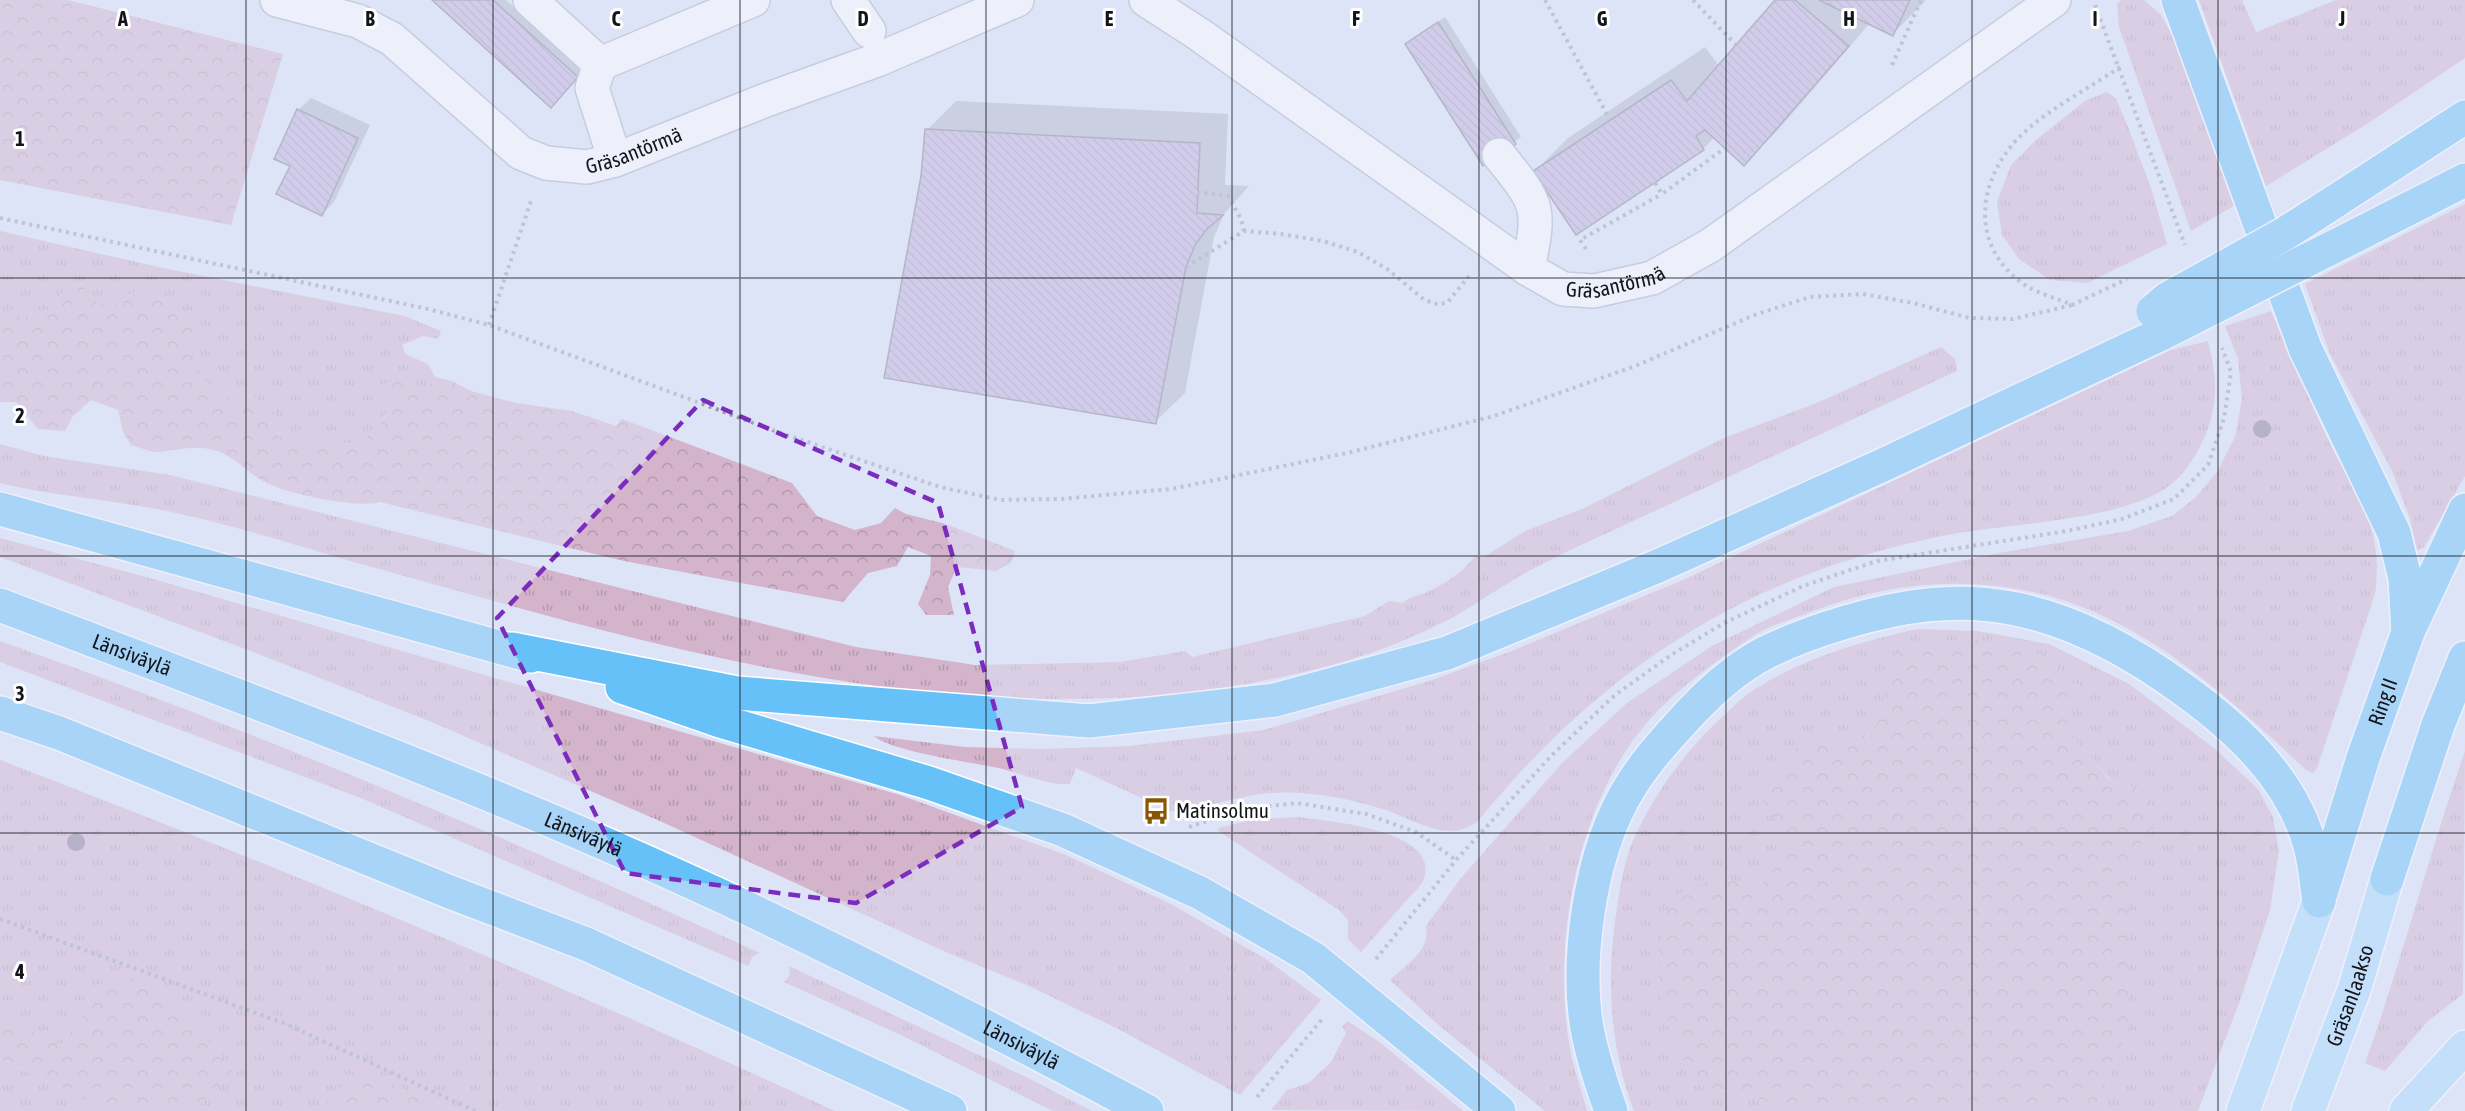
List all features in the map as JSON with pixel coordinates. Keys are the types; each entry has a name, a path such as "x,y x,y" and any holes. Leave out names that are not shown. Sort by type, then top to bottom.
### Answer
{"highway":[{"path":"2178,0 2305,348 2329,403 2369,476 2394,533 2405,578 2408,632"},
{"path":"2158,322 2167,299 2284,234 2465,117"},
{"path":"512,649 737,693 1089,721 1275,700 1458,648 1658,566 1883,465 2082,371 2158,322 2353,237 2465,180"},
{"path":"0,509 512,649 720,721 929,783 1063,830 1200,893 1313,958 1499,1111"},
{"name":"Ring II","path":"2319,901 2363,758 2408,632 2465,510"},
{"path":"1611,1111 1600,1081 1586,1016 1583,947 1594,877 1617,809 1650,757 1706,695 1763,654 1842,623 1886,610 1947,602 2012,608 2073,626 2141,658 2208,708 2259,755 2295,806 2311,846 2319,901"},
{"name":"Länsiväylä","path":"0,605 400,760 644,862 953,1008 1147,1111"},
{"path":"2387,879 2438,726 2465,658"},
{"path":"0,713 59,733 450,892 586,944 950,1111"}],"main road":[{"name":"Gräsanlaakso","path":"2308,1111 2354,990 2387,879"},
{"path":"2243,1111 2319,901"},
{"path":"2406,1111 2465,1047"}],"street":[{"name":"Gräsantörmä","path":"277,0 358,21 392,39 521,153 546,163 587,167 615,160 766,100 877,60 1017,0"},
{"path":"530,0 600,64"},
{"path":"615,160 592,88 600,64 753,0"},
{"path":"848,0 869,31"},
{"name":"Gräsantörmä","path":"1146,0 1200,34 1528,269 1563,289 1594,291 1652,278 1711,245 2054,0"},
{"path":"1499,155 1527,189 1536,211 1528,269"}],"path":[{"path":"1545,0 1610,120"},
{"path":"1693,0 1736,45"},
{"path":"1902,39 1921,0"},
{"path":"2093,0 2120,67 2187,252"},
{"path":"2072,304 2026,286 2006,268 1988,244 1983,219 1987,196 1997,165 2028,129 2120,67"},
{"path":"1590,255 1580,240 1662,194 1725,148"},
{"path":"489,325 524,219 546,163"},
{"path":"1655,183 1662,194"},
{"path":"1197,192 1228,196 1241,219 1244,231"},
{"path":"0,218 416,306 489,325 813,444 940,487 1001,500 1061,499 1171,489 1347,453 1494,416 1635,366 1757,314 1810,297 1863,294 1981,318 2013,319 2072,304 2136,274"},
{"path":"1186,267 1244,231 1323,242 1358,252 1387,269 1422,298 1434,304 1447,303 1492,243"},
{"path":"1375,960 1456,860 1551,755 1615,695 1671,655 1724,623 1803,586 1877,561 2067,531 2122,519 2174,499 2208,465 2224,418 2231,372 2219,340"},
{"path":"1189,827 1243,809 1297,803 1366,814 1416,832 1456,860"},
{"path":"0,919 286,1024 475,1111"},
{"path":"1257,1097 1330,1009"}],"highlighted area":[{"path":"703,400 938,503 1022,807 856,903 625,873 497,618"}],"green space":[{"path":"0,0 68,0 283,54 231,225 0,180"},
{"path":"2121,0 2144,0 2161,15 2176,42 2234,206 2191,231 2119,27 2117,4"},
{"path":"2199,0 2242,0 2256,32 2336,0 2465,0 2465,58 2370,122 2266,186"},
{"path":"2106,92 2116,98 2128,127 2152,191 2167,244 2087,283 2050,280 2019,259 2002,235 1997,202 2011,165 2037,139 2085,101"},
{"path":"2465,204 2465,476 2424,547 2417,550 2410,519 2392,471 2330,354 2305,284"},
{"path":"0,231 163,268 404,316 441,331 438,339 423,336 402,345 405,354 428,364 435,377 427,389 411,391 383,384 391,399 382,422 365,441 343,444 279,437 275,412 254,397 233,399 201,379 193,324 178,315 153,292 132,292 118,307 97,302 81,285 67,286 53,304 40,314 23,317 0,313"},
{"path":"81,285 97,302 118,307 132,292 153,292 178,315 193,324 201,379 233,399 254,397 275,412 279,437 343,444 364,441 382,422 391,400 382,384 403,379 411,391 427,389 435,377 452,381 471,391 516,403 572,411 616,426 622,419 792,483 817,516 855,530 881,523 895,508 906,514 946,524 1015,551 1011,563 996,571 957,567 948,587 954,615 926,615 918,604 930,575 931,556 908,547 897,566 868,573 843,602 624,561 380,502 370,504 339,502 303,495 263,481 230,457 217,451 195,448 155,452 131,445 123,432 118,410 91,400 73,416 65,431 38,429 16,402 0,402 0,313 23,317 40,314 53,304 67,286"},
{"path":"2271,311 2325,433 2364,509 2371,527 2377,569 2375,594 2317,768 2313,773 2306,770 2218,691 2186,666 2154,644 2083,607 2046,595 1987,585 1927,585 1868,594 1786,621 1747,640 1676,693 1651,718 1626,750 1589,826 1577,868 1569,912 1564,997 1569,1046 1587,1111 1545,1111 1437,1024 1390,980 1421,950 1427,935 1426,926 1461,878 1562,763 1627,703 1712,646 1834,587 1999,553 2128,531 2172,516 2195,498 2217,472 2235,437 2242,399 2238,359 2225,326"},
{"path":"2208,341 2215,384 2212,415 2192,461 2171,485 2136,503 2111,510 1947,535 1875,552 1808,574 1745,602 1685,635 1629,673 1576,717 1526,766 1477,822 1465,828 1453,831 1441,830 1365,804 1306,793 1261,794 1180,812 1170,811 1076,768 1070,784 1053,783 1003,769 916,752 884,742 874,736 965,747 1040,749 1129,746 1264,730 1432,680 1509,652 1683,580 2171,350"},
{"path":"1941,347 1955,359 1957,371 1564,553 1426,631 1350,660 1311,671 1174,694 1058,699 942,693 827,678 712,656 598,629 201,519 0,483 0,444 44,456 170,475 856,647 975,665 1120,662 1185,651 1192,657 1365,616 1389,601 1403,603 1446,582 1459,573 1475,556 1484,557 1525,531 1582,509 1724,438 1819,402"},
{"path":"0,538 150,578 900,795 1066,855 1171,904 1266,959 1321,1000 1240,1095 1120,1030 1029,986 948,953 662,822 434,723 0,557"},
{"path":"1917,629 1978,631 2049,644 2129,684 2215,749 2258,789 2273,817 2279,851 2270,910 2242,995 2198,1111 2095,1111 2128,1030 2128,901 2142,790 2111,781 2064,727 1874,734 1800,743 1787,839 1760,887 1719,877 1670,899 1656,962 1661,1001 1692,1083 1777,1104 1784,1111 1634,1111 1625,1085 1614,1033 1612,954 1625,864 1632,843 1649,809 1692,748 1752,691 1811,660"},
{"path":"1979,640 2044,655 2083,688 2065,727 2110,781 2142,790 2161,818 2134,856 2128,901 2128,1030 2095,1111 1784,1111 1777,1104 1692,1083 1661,1001 1656,962 1670,898 1719,876 1760,887 1787,839 1760,795 1800,743 1874,734 1896,652"},
{"path":"0,641 193,712 383,788 760,953 753,956 748,966 363,799 0,662"},
{"path":"2465,751 2463,994 2427,1022 2385,1071 2365,1063"},
{"path":"0,760 420,928 629,1018 835,1111 458,1111 394,1085 324,1104 334,1111 192,1111 233,1073 95,985 85,1014 61,1045 0,1016"},
{"path":"1298,817 1356,826 1402,840 1418,851 1425,865 1422,883 1361,952 1348,939 1348,920 1339,910 1218,831 1219,828 1250,820"},
{"path":"789,966 1026,1077 1092,1111 1053,1111 903,1036 784,982 790,975"},
{"path":"134,978 191,1020 233,1073 192,1111 108,1111 0,1058 0,1016 61,1045 85,1014 95,985"},
{"path":"1348,1021 1382,1044 1463,1111 1271,1110 1287,1090 1309,1083 1331,1062 1346,1033 1342,1026"},
{"path":"0,1058 108,1111 0,1111"},
{"path":"346,1074 394,1085 458,1111 334,1111 324,1104"}],"building":[{"path":"432,0 493,0 578,77 551,108"},
{"path":"1775,0 1795,0 1849,46 1744,166 1705,130 1696,136 1704,150 1576,235 1533,171 1671,80 1687,101"},
{"path":"1819,0 1910,0 1893,36"},
{"path":"1438,22 1516,144 1483,166 1405,44"},
{"path":"297,109 358,138 322,216 276,194 290,166 274,159"},
{"path":"925,129 1200,143 1197,213 1223,215 1206,230 1195,245 1186,267 1156,424 884,378 921,176"}],"place":[{"name":"Matinsolmu","path":"1156,811"}]}
